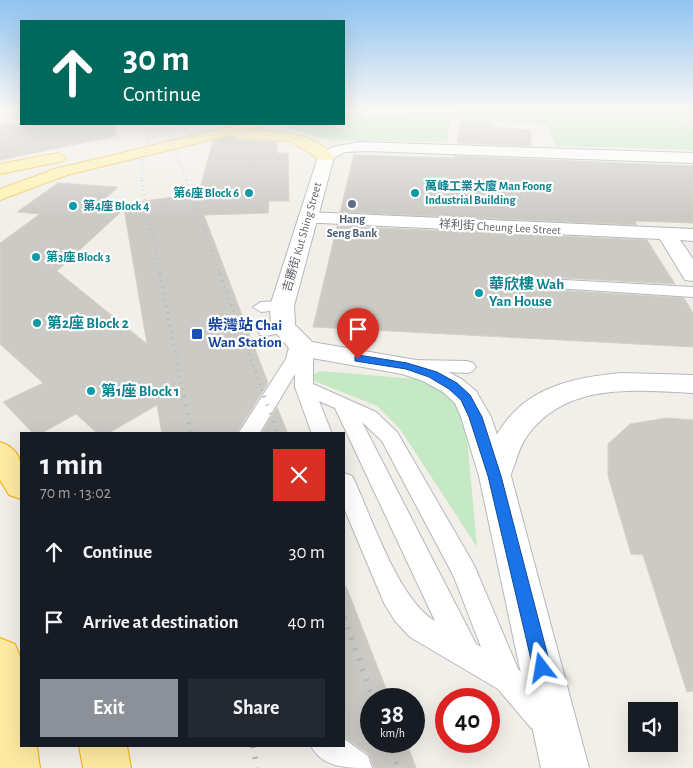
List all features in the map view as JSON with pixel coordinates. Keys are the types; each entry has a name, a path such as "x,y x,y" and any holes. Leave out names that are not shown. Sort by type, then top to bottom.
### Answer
{"highway":[{"path":"0,454 20,484"},
{"path":"0,659 11,720 16,768"},
{"path":"103,747 107,768"}],"main road":[{"path":"98,148 117,145"},
{"path":"0,195 61,172 154,145"},
{"path":"309,145 326,157"},
{"path":"0,169 70,155"}],"street":[{"path":"326,157 329,154 351,148 381,147 693,158"},
{"name":"吉勝街 Kut Shing Street","path":"282,327 307,218 326,157"},
{"name":"祥利街 Cheung Lee Street","path":"307,218 693,235"},
{"path":"666,234 693,275"},
{"path":"282,327 433,375 453,386 466,398 476,417 494,476 563,756"},
{"path":"494,476 515,431 526,418 551,397 574,388 603,383 693,384"}],"lane":[{"path":"544,284 693,292"},
{"path":"282,327 321,432"},
{"path":"249,432 294,359 282,327"},
{"path":"407,366 467,367"},
{"path":"304,387 373,418 383,426 465,573 508,679"},
{"path":"343,404 466,654"},
{"path":"345,484 393,594 405,612 420,628 508,679 534,706 563,756"},
{"path":"328,747 356,768"}],"green space":[{"path":"693,145 693,150 556,146"},
{"path":"320,371 416,379 445,392 455,402 466,427 477,547 400,429 377,406 312,380 311,376"}],"building":[{"path":"0,145 73,145 0,160"},
{"path":"212,145 276,145 277,153 288,153 289,201 269,201 268,213 204,215 268,383 237,432 162,432 157,405 110,432 96,432 76,414 44,432 32,432 3,402 43,383 0,344 0,243 40,214 17,212 58,183 118,187 95,208 195,194 197,199","holes":["124,209 147,344 57,271"]},
{"path":"502,145 531,145 531,146"},
{"path":"354,155 454,158 454,156 693,166 693,223 635,221 637,225 340,212"},
{"name":"華欣樓 Wah Yan House","path":"337,226 647,240 675,284 545,277 536,282 536,285 540,289 684,298 693,313 693,347 313,327"},
{"path":"277,407 287,432 262,432"},
{"path":"667,418 693,420 693,691 687,692 643,555 631,554 608,476 608,444 630,424"},
{"path":"346,586 386,688 360,688 360,748 345,738"},
{"path":"368,753 410,753 416,768 374,768"}],"railway":[{"path":"142,181 142,163 147,145"},
{"path":"174,145 187,181"},
{"path":"141,180 160,275"},
{"path":"186,180 221,275"},
{"path":"160,274 184,398"},
{"path":"220,274 265,398"},
{"path":"184,396 191,432"},
{"path":"264,396 277,432"},
{"path":"345,620 369,688"},
{"path":"253,747 257,768"},
{"path":"393,753 398,768"}],"place":[{"name":"第6座 Block 6","path":"249,193"},
{"name":"萬峰工業大廈 Man Foong Industrial Building","path":"415,193"},
{"name":"Hang Seng Bank","path":"352,204"},
{"name":"第4座 Block 4","path":"73,206"},
{"name":"第3座 Block 3","path":"36,257"},
{"name":"華欣樓 Wah Yan House","path":"479,293"},
{"name":"第2座 Block 2","path":"37,323"},
{"name":"柴灣站 Chai Wan Station","path":"197,334"},
{"name":"第1座 Block 1","path":"91,391"}],"route":[{"path":"358,359 407,366 433,375 453,386 466,398 476,417 494,476 542,668"}]}
